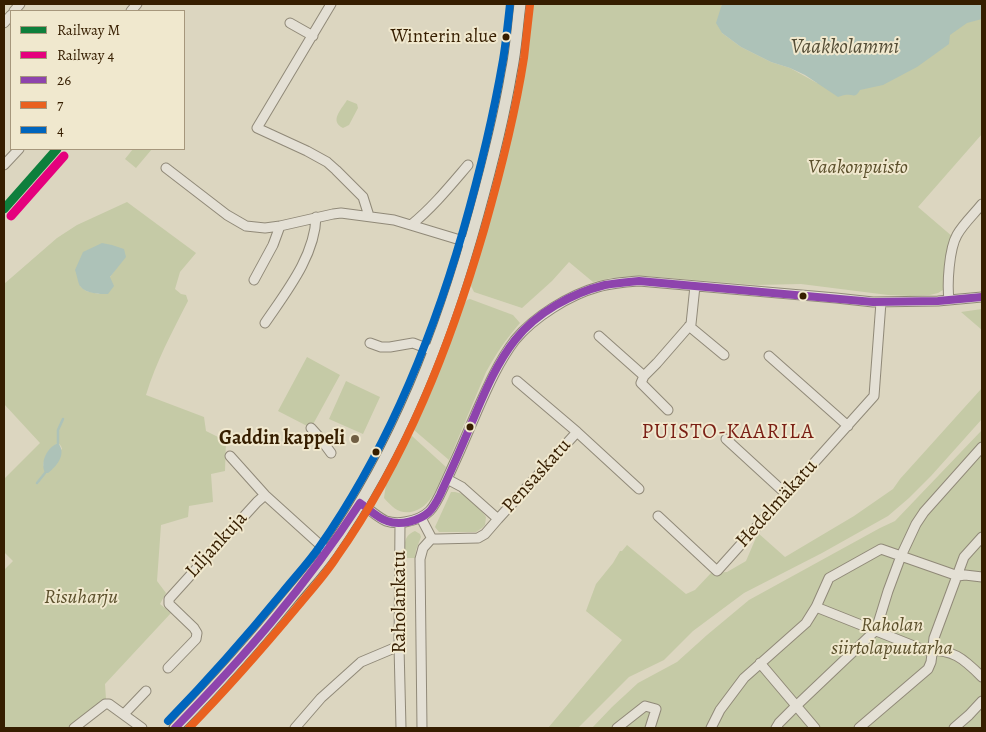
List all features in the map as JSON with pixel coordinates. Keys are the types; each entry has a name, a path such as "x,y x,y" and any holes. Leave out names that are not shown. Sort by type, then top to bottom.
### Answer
{"main road":[{"path":"175,728 270,626 328,552 360,502 404,421 434,351 470,243 504,114 512,71 520,4"}],"street":[{"path":"331,4 257,128 327,162 363,198 369,216"},
{"path":"290,23 313,36"},
{"path":"4,166 18,150"},
{"path":"411,225 425,214 468,165"},
{"path":"166,168 246,226 265,228 280,226 341,213 394,220 470,243"},
{"path":"949,300 948,289 952,245 960,230 982,204"},
{"path":"265,323 293,282 307,255 314,236 316,217"},
{"path":"254,280 273,245 280,226"},
{"path":"400,523 421,518 434,505 497,368 516,339 531,324 551,309 572,297 597,287 619,282 639,281 881,302 982,297"},
{"path":"668,410 641,383 644,376 690,326 695,286"},
{"name":"Hedelmäkatu","path":"658,516 717,571 874,396 881,302"},
{"path":"690,326 724,355"},
{"path":"599,336 644,376"},
{"path":"370,343 381,347 390,347 413,343 434,351"},
{"path":"769,356 848,426"},
{"path":"517,381 577,432 639,489"},
{"path":"311,428 330,453"},
{"name":"Pensaskatu","path":"432,538 478,538 485,534 577,432"},
{"path":"726,439 786,494"},
{"path":"776,728 796,706 876,630 901,556 916,524 924,512 982,447"},
{"path":"230,456 266,495 328,552"},
{"path":"447,479 459,485 498,519"},
{"name":"Liljankuja","path":"168,668 196,639 197,635 194,628 168,603 170,597 239,521 266,495"},
{"name":"Raholankatu","path":"360,502 386,521 400,523 400,728"},
{"path":"421,518 432,538"},
{"path":"859,728 928,669 931,662 934,638 964,557 982,537"},
{"name":"Raholankatu","path":"422,728 420,560 422,548 432,538"},
{"path":"711,728 720,710 744,678 806,623 816,607 829,578 880,549 958,576 982,577"},
{"path":"816,607 924,650 948,651 964,659 982,677"},
{"path":"294,728 322,698 361,662 399,646"},
{"path":"760,663 815,728"},
{"path":"124,714 146,691"},
{"path":"954,728 982,701"},
{"path":"74,728 105,704 109,704 142,728"},
{"path":"617,728 645,706 656,709 650,728"}],"green space":[{"name":"Vaakonpuisto","path":"532,4 722,4 722,33 741,47 771,62 790,68 817,83 982,4 982,134 918,207 953,237 943,290 930,295 888,295 801,284 756,285 645,276 611,278 593,282 569,262 552,281 522,308 474,292 470,284 516,115 523,77"},
{"path":"347,100 357,104 358,108 349,125 343,128 337,122 337,119 339,111"},
{"path":"132,150 151,150 136,168 125,159"},
{"name":"Risuharju","path":"127,202 196,253 180,272 175,289 181,294 186,295 188,301 159,359 146,395 204,417 206,431 226,441 225,471 211,474 213,502 189,506 188,517 161,525 157,581 166,593 160,604 171,613 105,684 106,699 67,728 4,728 4,570 13,561 4,552 4,479 40,443 4,404 4,284 57,238 77,225","holes":["116,268 99,294 86,291 80,286","58,443 62,449 43,466 48,453"]},
{"path":"470,299 513,315 520,323 486,372 449,460 414,430 432,390 464,304"},
{"path":"982,309 982,330 961,312"},
{"path":"307,357 340,375 311,428 278,411"},
{"path":"346,381 380,397 363,434 329,419"},
{"path":"982,388 982,419 931,476 888,516 822,553 744,593 693,631 664,660 629,677 578,728 548,728 622,640 586,611 596,584 620,551 627,545 686,594 695,590 711,573 727,572 746,561 758,533 785,557 854,516 893,489"},
{"name":"Raholan siirtolapuutarha","path":"982,430 982,728 592,728 638,683 677,662 749,600 895,521"},
{"path":"412,436 446,467 437,488 424,506 411,512 403,512 396,509 384,498 387,477 409,437"},
{"path":"451,492 463,494 483,513 486,517 485,525 482,528 476,532 439,532 435,527"},
{"path":"415,531 421,537 415,558 405,558 406,539"}],"water":[{"name":"Vaakkolammi","path":"722,4 982,4 982,19 967,23 950,35 949,44 917,67 883,85 860,90 855,95 838,97 805,75 771,62 741,47 722,33 716,23"},
{"path":"102,243 124,249 126,257 110,277 114,286 108,294 93,293 83,289 79,285 75,270 83,252"},
{"path":"58,443 62,451 60,460 48,473 45,473 43,464 46,455"}],"waterway":[{"path":"58,443 58,430 63,419"},
{"path":"37,483 45,473"}],"rail line":[{"name":"M","path":"4,209 56,150"},
{"name":"4","path":"11,216 64,156"}],"transit line":[{"name":"4","path":"168,721 241,642 316,552 366,472 405,394 437,314 480,168 495,103 510,4"},
{"name":"7","path":"189,728 258,653 327,570 361,520 405,441 441,359 484,230 512,123 524,58 530,5"},
{"name":"26","path":"360,503 380,518 398,523 409,522 429,512 440,495 486,390 508,349 533,321 556,305 580,293 609,284 639,281 873,302 938,301 982,297"},
{"name":"26","path":"175,728 273,620 318,564 360,503"}],"place":[{"name":"Winterin alue","path":"506,37"},
{"name":"Gaddin kappeli","path":"355,439"}],"district":[{"name":"PUISTO-KAARILA","path":"728,433"}]}
